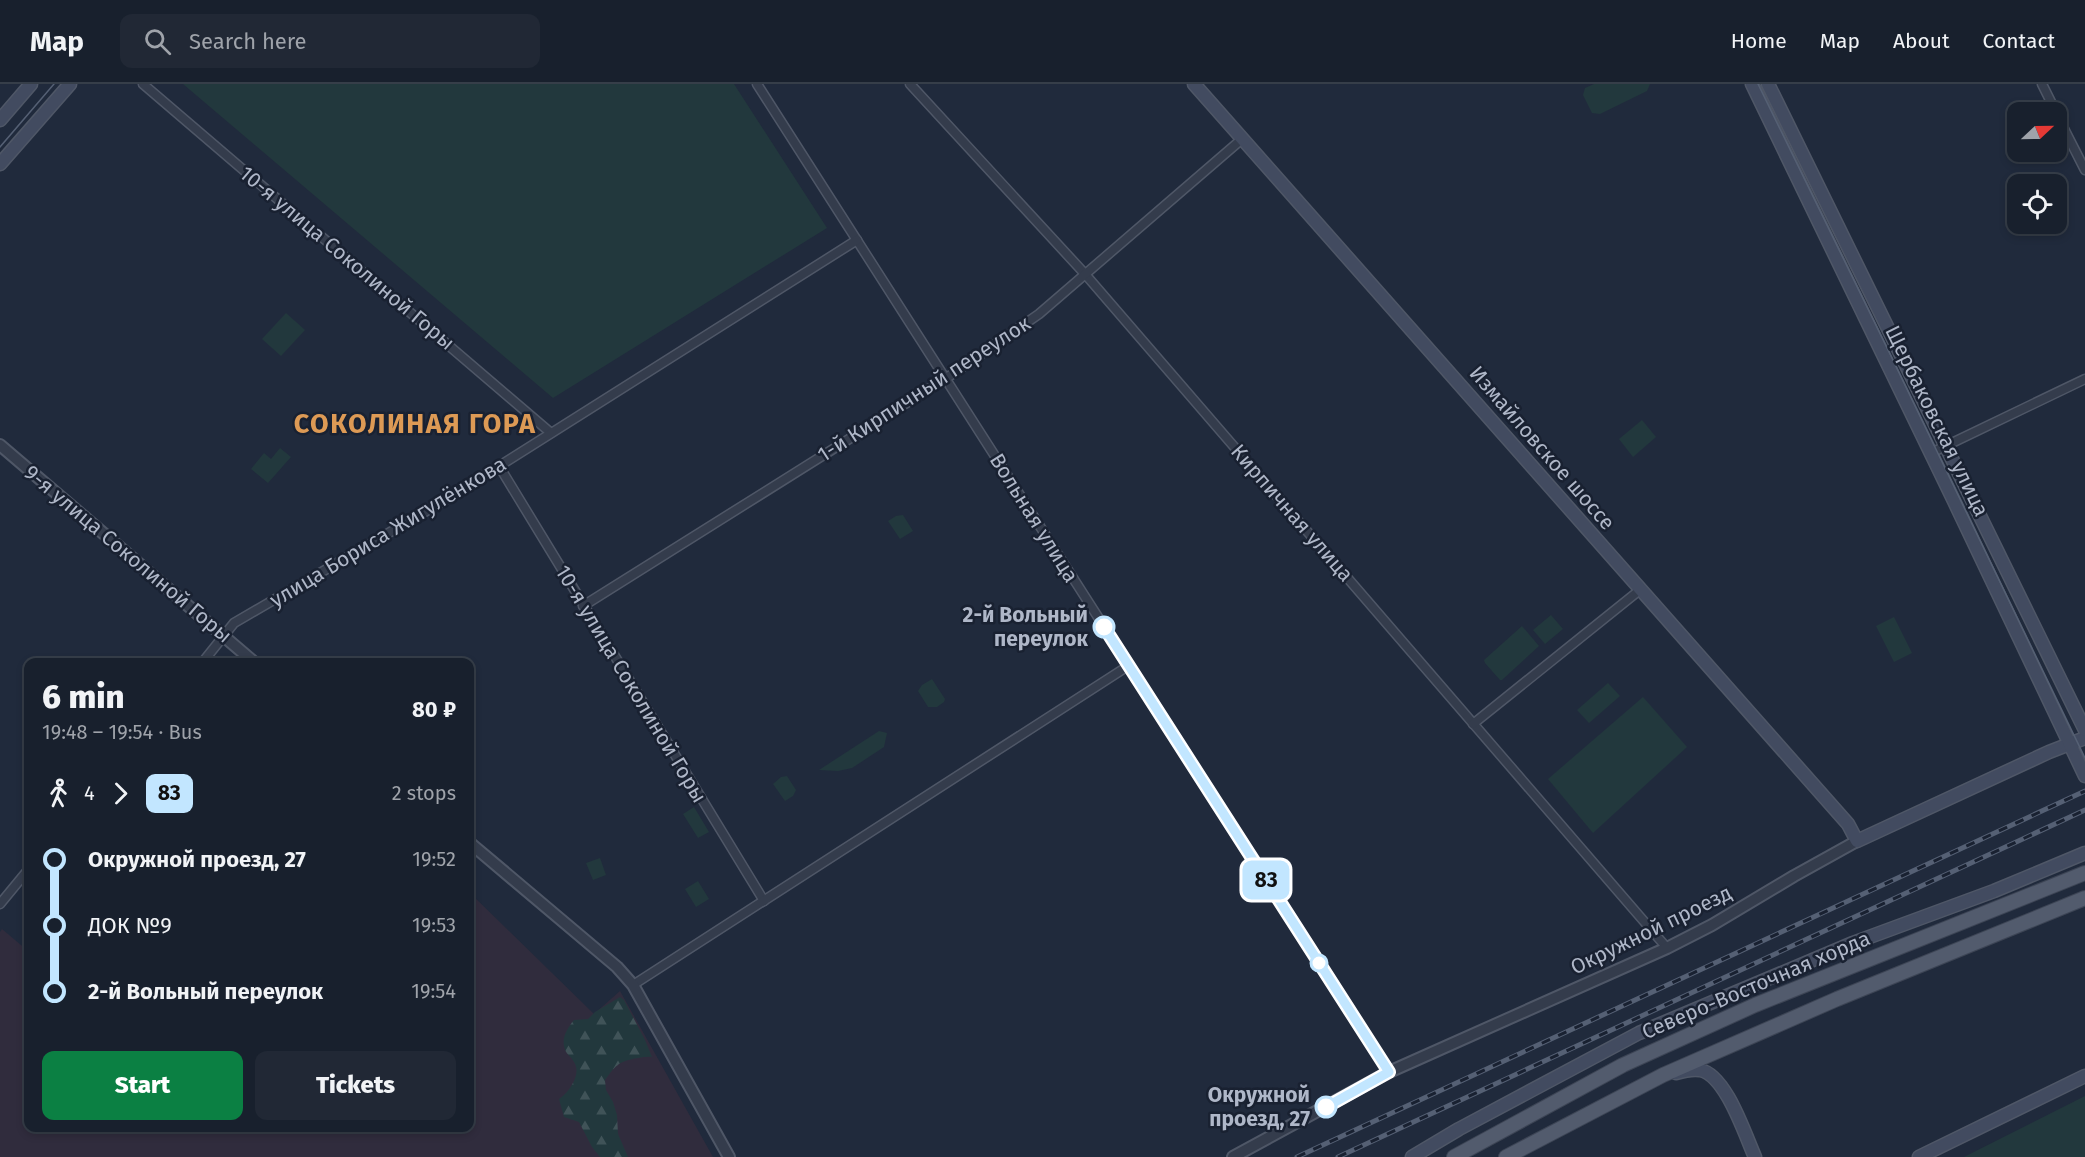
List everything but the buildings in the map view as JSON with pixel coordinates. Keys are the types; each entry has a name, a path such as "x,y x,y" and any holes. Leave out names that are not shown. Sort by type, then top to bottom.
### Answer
{"main road":[{"path":"0,120 31,84"},
{"path":"0,164 70,84"},
{"name":"Измайловское шоссе","path":"1194,84 1848,824 1857,841"},
{"name":"Щербаковская улица","path":"1752,84 2085,776"},
{"name":"Щербаковская улица","path":"1768,84 2085,730"},
{"name":"Окружной проезд","path":"1857,841 2085,738"},
{"path":"1412,1157 1459,1129 1639,1033 1853,943 1994,891 2085,853"},
{"name":"Северо-Восточная хорда","path":"1454,1157 1623,1065 1755,1005 2079,875"},
{"path":"1506,1157 1663,1075 1837,999 2083,899"},
{"path":"1663,1075 1700,1070 1711,1074 1722,1085 1755,1157"},
{"path":"1919,1157 2085,1076"}],"street":[{"name":"10-я улица Соколиной Горы","path":"143,84 551,433"},
{"name":"Вольная улица","path":"757,84 1389,1072"},
{"name":"Кирпичная улица","path":"910,84 1085,274 1667,948"},
{"path":"2042,84 2051,102"},
{"path":"2067,135 2085,170"},
{"name":"1-й Кирпичный переулок","path":"583,606 1017,331 1242,139"},
{"name":"улица Бориса Жигулёнкова","path":"206,658 234,623 447,499 857,240"},
{"path":"1931,453 2085,379"},
{"name":"9-я улица Соколиной Горы","path":"0,446 249,658"},
{"name":"10-я улица Соколиной Горы","path":"499,466 764,901"},
{"path":"1473,724 1641,589"},
{"path":"633,985 1128,666"},
{"name":"Окружной проезд","path":"1233,1157 1389,1072 1667,948 1712,925 1857,841"},
{"path":"474,846 633,985 729,1157"},
{"path":"0,904 24,875"}],"shaded area":[{"path":"474,897 594,1014 620,991 713,1157 0,1157 0,932 2,929 24,948 24,1132 474,1132"}],"green space":[{"path":"183,84 734,84 827,228 553,398"},
{"path":"1594,84 1650,84 1647,91 1600,114 1592,113 1583,95 1585,88"},
{"path":"286,313 305,330 281,356 262,339"},
{"path":"1642,420 1656,437 1633,457 1619,439"},
{"path":"280,448 291,457 268,483 251,469 264,453 271,459"},
{"path":"903,515 913,531 900,539 888,521"},
{"path":"1551,615 1563,629 1545,644 1533,630"},
{"path":"1894,617 1912,653 1894,662 1876,626"},
{"path":"1522,626 1539,646 1500,680 1484,660"},
{"path":"932,679 945,699 937,707 928,707 918,691 922,685"},
{"path":"1608,683 1620,696 1589,723 1577,710"},
{"path":"1643,697 1687,747 1593,833 1548,779"},
{"path":"879,731 887,733 884,747 852,768 838,771 819,770"},
{"path":"787,776 796,790 793,796 785,801 773,784 781,777"},
{"path":"694,807 709,832 698,838 683,814"},
{"path":"600,858 606,875 593,880 586,863"},
{"path":"698,881 709,899 696,907 685,889"},
{"path":"620,997 624,1000 652,1057 621,1063 605,1080 606,1090 617,1115 618,1134 628,1157 600,1157 579,1122 564,1117 559,1099 570,1088 576,1067 565,1049 564,1039 574,1020 588,1019 595,1012"},
{"path":"2085,1096 2085,1157 1964,1157"}],"tram line":[{"path":"0,147 54,84"},
{"path":"1758,84 2085,758"}],"railway":[{"path":"1297,1157 2085,791"},
{"path":"1338,1157 2085,810"}],"bus line":[{"name":"83","path":"1104,627 1389,1072 1326,1107"}],"place":[{"name":"2-й Вольный переулок","path":"1104,627"},
{"name":"Окружной проезд, 27","path":"1326,1107"}],"district":[{"name":"СОКОЛИНАЯ ГОРА","path":"415,424"}]}
